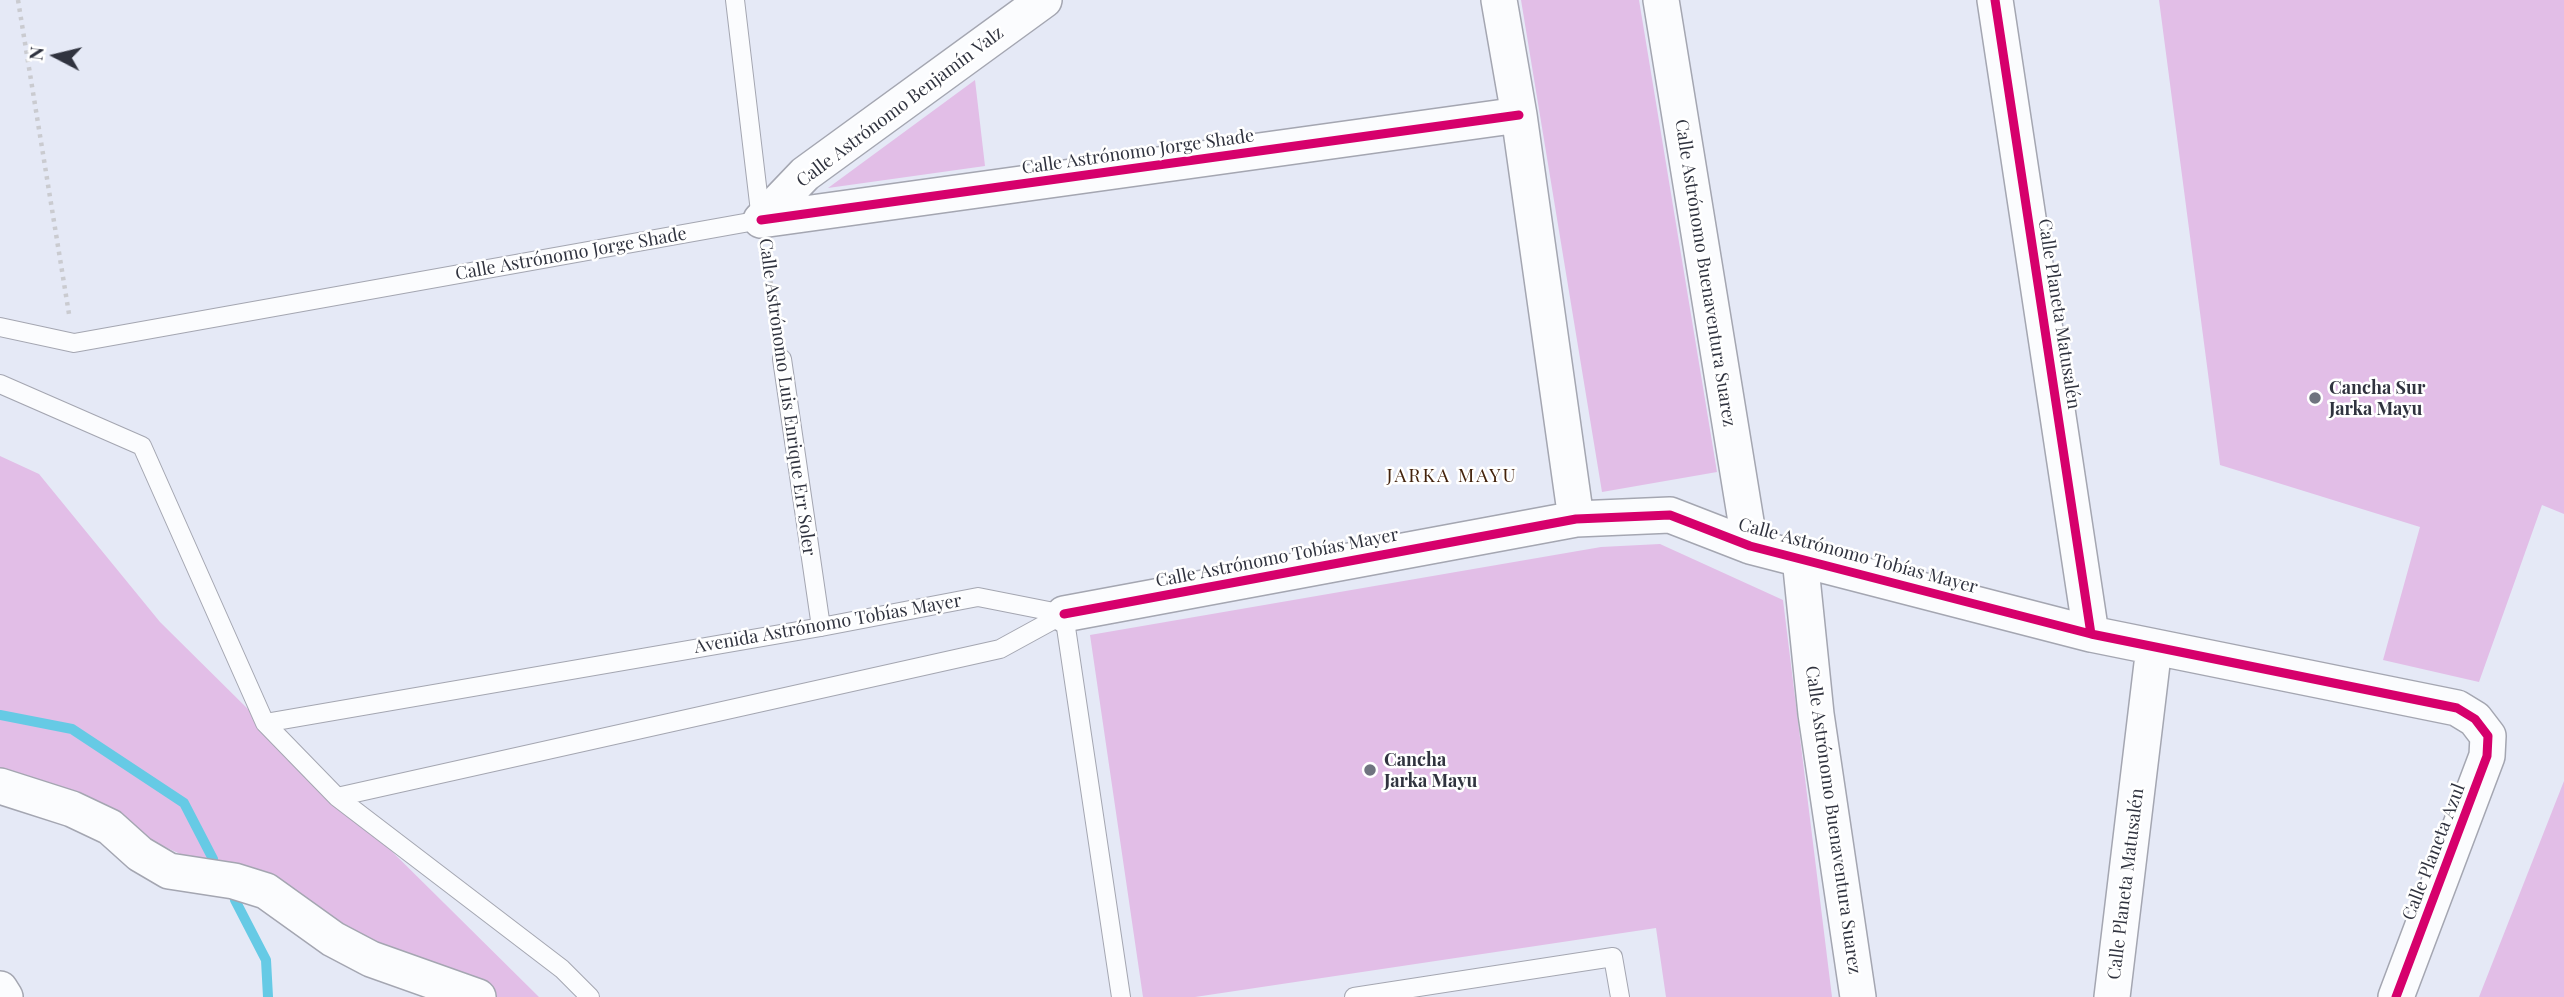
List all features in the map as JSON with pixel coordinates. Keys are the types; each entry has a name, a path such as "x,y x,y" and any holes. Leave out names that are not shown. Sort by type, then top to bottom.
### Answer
{"street":[{"name":"Calle Astrónomo Benjamín Valz","path":"761,220 805,174 1044,0"},
{"path":"1499,0 1576,519"},
{"name":"Calle Astrónomo Buenaventura Suarez","path":"1661,0 1750,545"},
{"name":"Calle Planeta Matusalén","path":"1995,0 2091,634"},
{"name":"Calle Astrónomo Jorge Shade","path":"761,220 1518,115"},
{"name":"Calle Astrónomo Tobías Mayer","path":"1064,614 1576,519 1670,515 1750,545 2091,634 2457,708 2475,719"},
{"name":"Calle Astrónomo Buenaventura Suarez","path":"1800,558 1816,714 1858,997"},
{"name":"Calle Planeta Matusalén","path":"2112,997 2154,647"},
{"name":"Calle Planeta Azul","path":"2396,997 2487,756 2488,736 2475,719"},
{"path":"0,786 72,809 110,827 140,854 169,871 234,881 266,891 332,939 371,959 478,997"},
{"path":"0,989 5,997"}],"lane":[{"name":"Calle Astrónomo Luis Enrique Err Soler","path":"735,0 761,220"},
{"name":"Calle Astrónomo Jorge Shade","path":"0,327 74,343 761,220"},
{"name":"Calle Astrónomo Luis Enrique Err Soler","path":"782,359 821,627"},
{"path":"0,384 142,446 265,723 337,797 562,969 590,997"},
{"name":"Avenida Astrónomo Tobías Mayer","path":"265,723 821,627 978,597 1064,614"},
{"path":"337,797 1000,649 1064,614 1121,997"},
{"path":"1354,997 1613,957 1620,997"}],"path":[{"path":"18,0 74,343"}],"shaded area":[{"path":"1521,0 1639,0 1717,472 1602,492"},
{"path":"2159,0 2564,0 2564,514 2542,505 2479,682 2383,660 2420,527 2220,465"},
{"path":"975,80 985,166 828,188"},
{"path":"0,456 39,474 160,622 539,997 491,997 0,771"},
{"path":"1660,544 1783,600 1832,997 1666,997 1656,928 1195,997 1143,997 1090,635 1601,547"},
{"path":"2564,781 2564,997 2479,997"}],"waterway":[{"path":"0,715 72,729 184,803 213,859"},
{"path":"235,900 266,960 268,997"}],"cycle path":[{"path":"1995,0 2091,634"},
{"path":"761,220 1519,115"},
{"path":"1064,614 1576,519 1670,515 1750,546 2091,634 2457,708 2475,719 2488,736 2487,756 2396,997"}],"place":[{"name":"Cancha Sur Jarka Mayu","path":"2315,398"},
{"name":"Cancha Jarka Mayu","path":"1370,770"}],"district":[{"name":"JARKA MAYU","path":"1452,476"}]}
